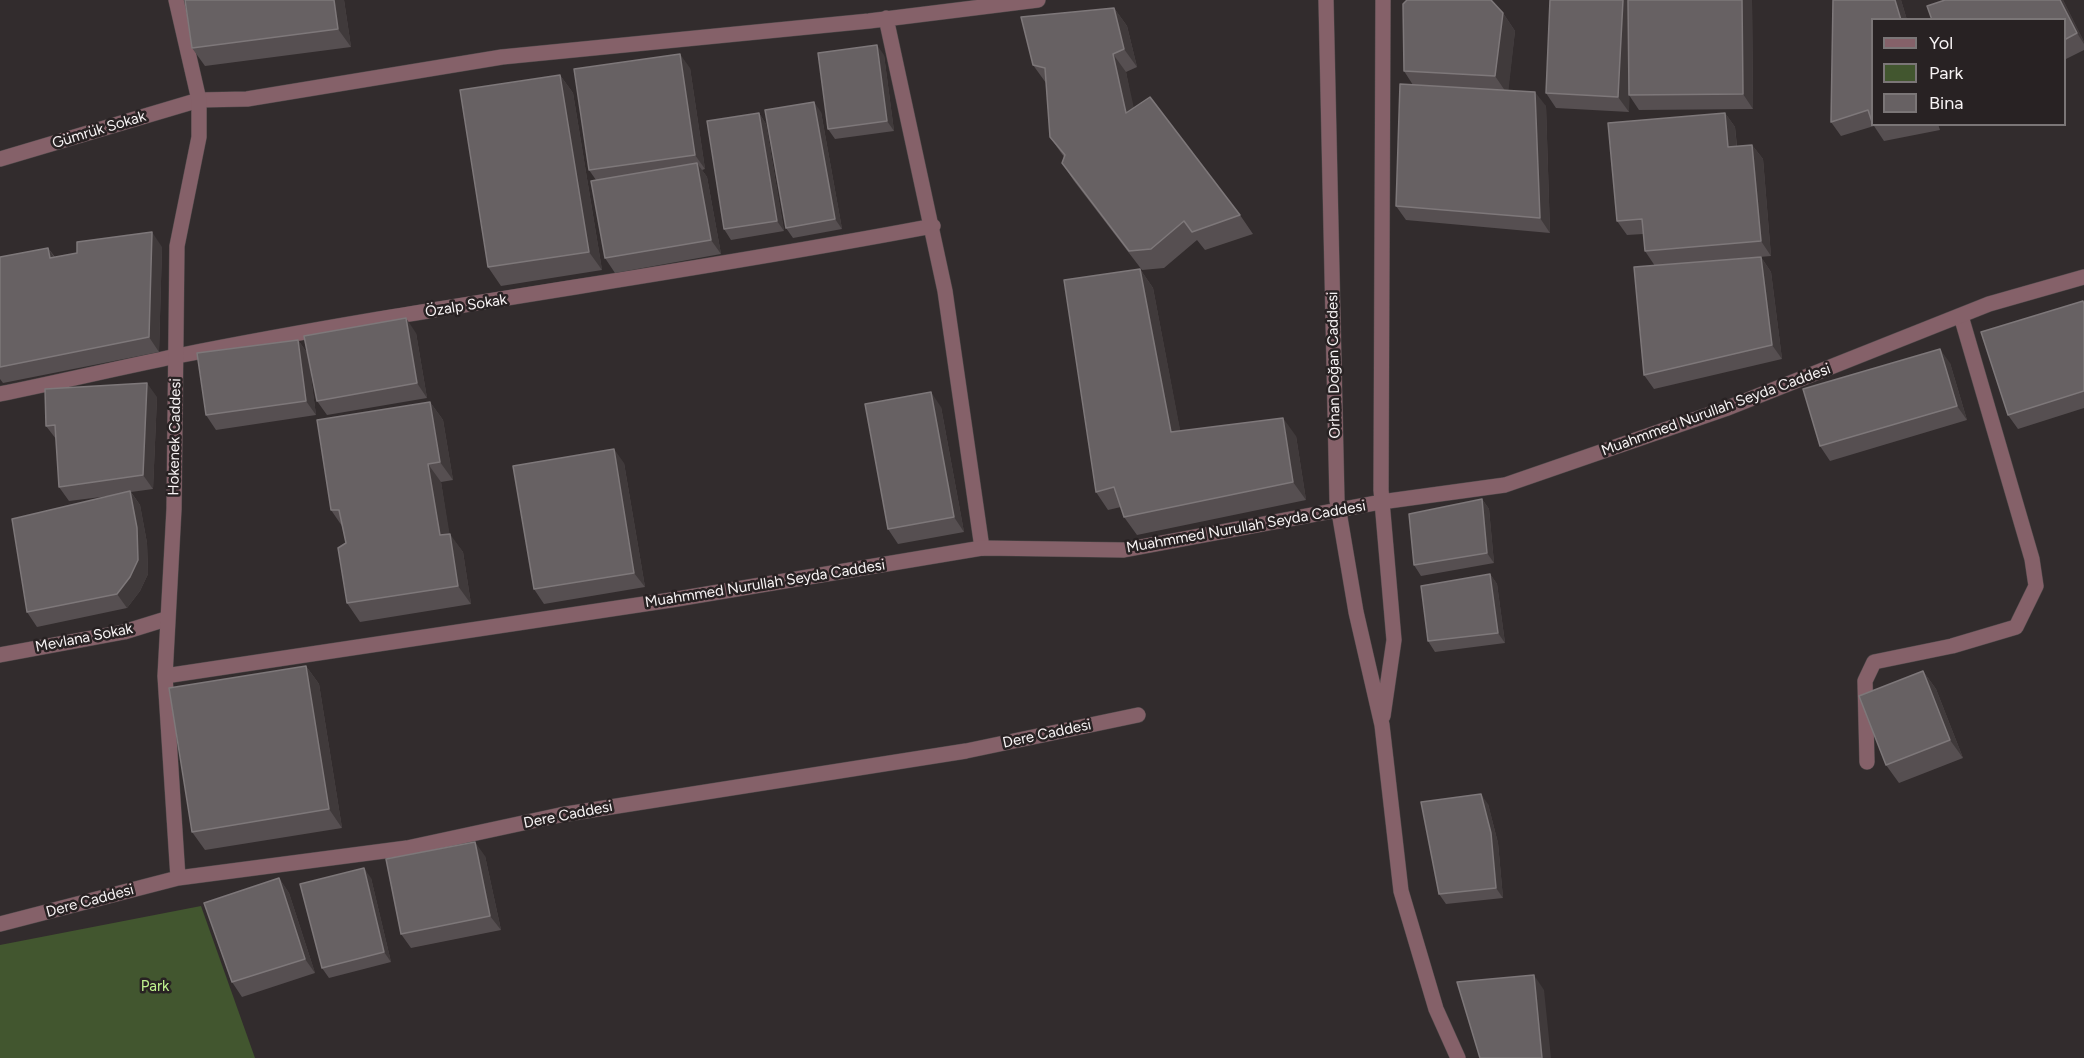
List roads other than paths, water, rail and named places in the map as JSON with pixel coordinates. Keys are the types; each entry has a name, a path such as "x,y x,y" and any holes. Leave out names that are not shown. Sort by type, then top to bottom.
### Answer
{"street":[{"name":"Hokenek Caddesi","path":"176,0 199,100 199,136 177,246 174,509 166,619 165,676 178,878"},
{"name":"Gümrük Sokak","path":"0,159 199,100 247,99 502,57 886,18 1038,0"},
{"name":"Orhan Doğan Caddesi","path":"1326,0 1339,512 1356,612 1382,725 1401,891 1436,1010 1458,1058"},
{"name":"Orhan Doğan Caddesi","path":"1382,725 1394,640 1382,502 1383,0"},
{"path":"886,18 933,226 945,291 982,548"},
{"name":"Özalp Sokak","path":"0,394 176,356 459,306 767,258 933,226"},
{"name":"Muahmmed Nurullah Seyda Caddesi","path":"165,676 671,600 982,548 1124,550 1339,512 1382,502 1505,485 1725,409 1989,304 2084,277"},
{"path":"1867,762 1865,681 1874,662 1952,646 2016,627 2036,586 2032,559 1961,316"},
{"name":"Mevlana Sokak","path":"0,655 124,632 166,619"},
{"name":"Dere Caddesi","path":"0,924 178,878 407,848 560,815 966,751 1138,715"}],"park label":[{"name":"Park","path":"155,987"}]}
